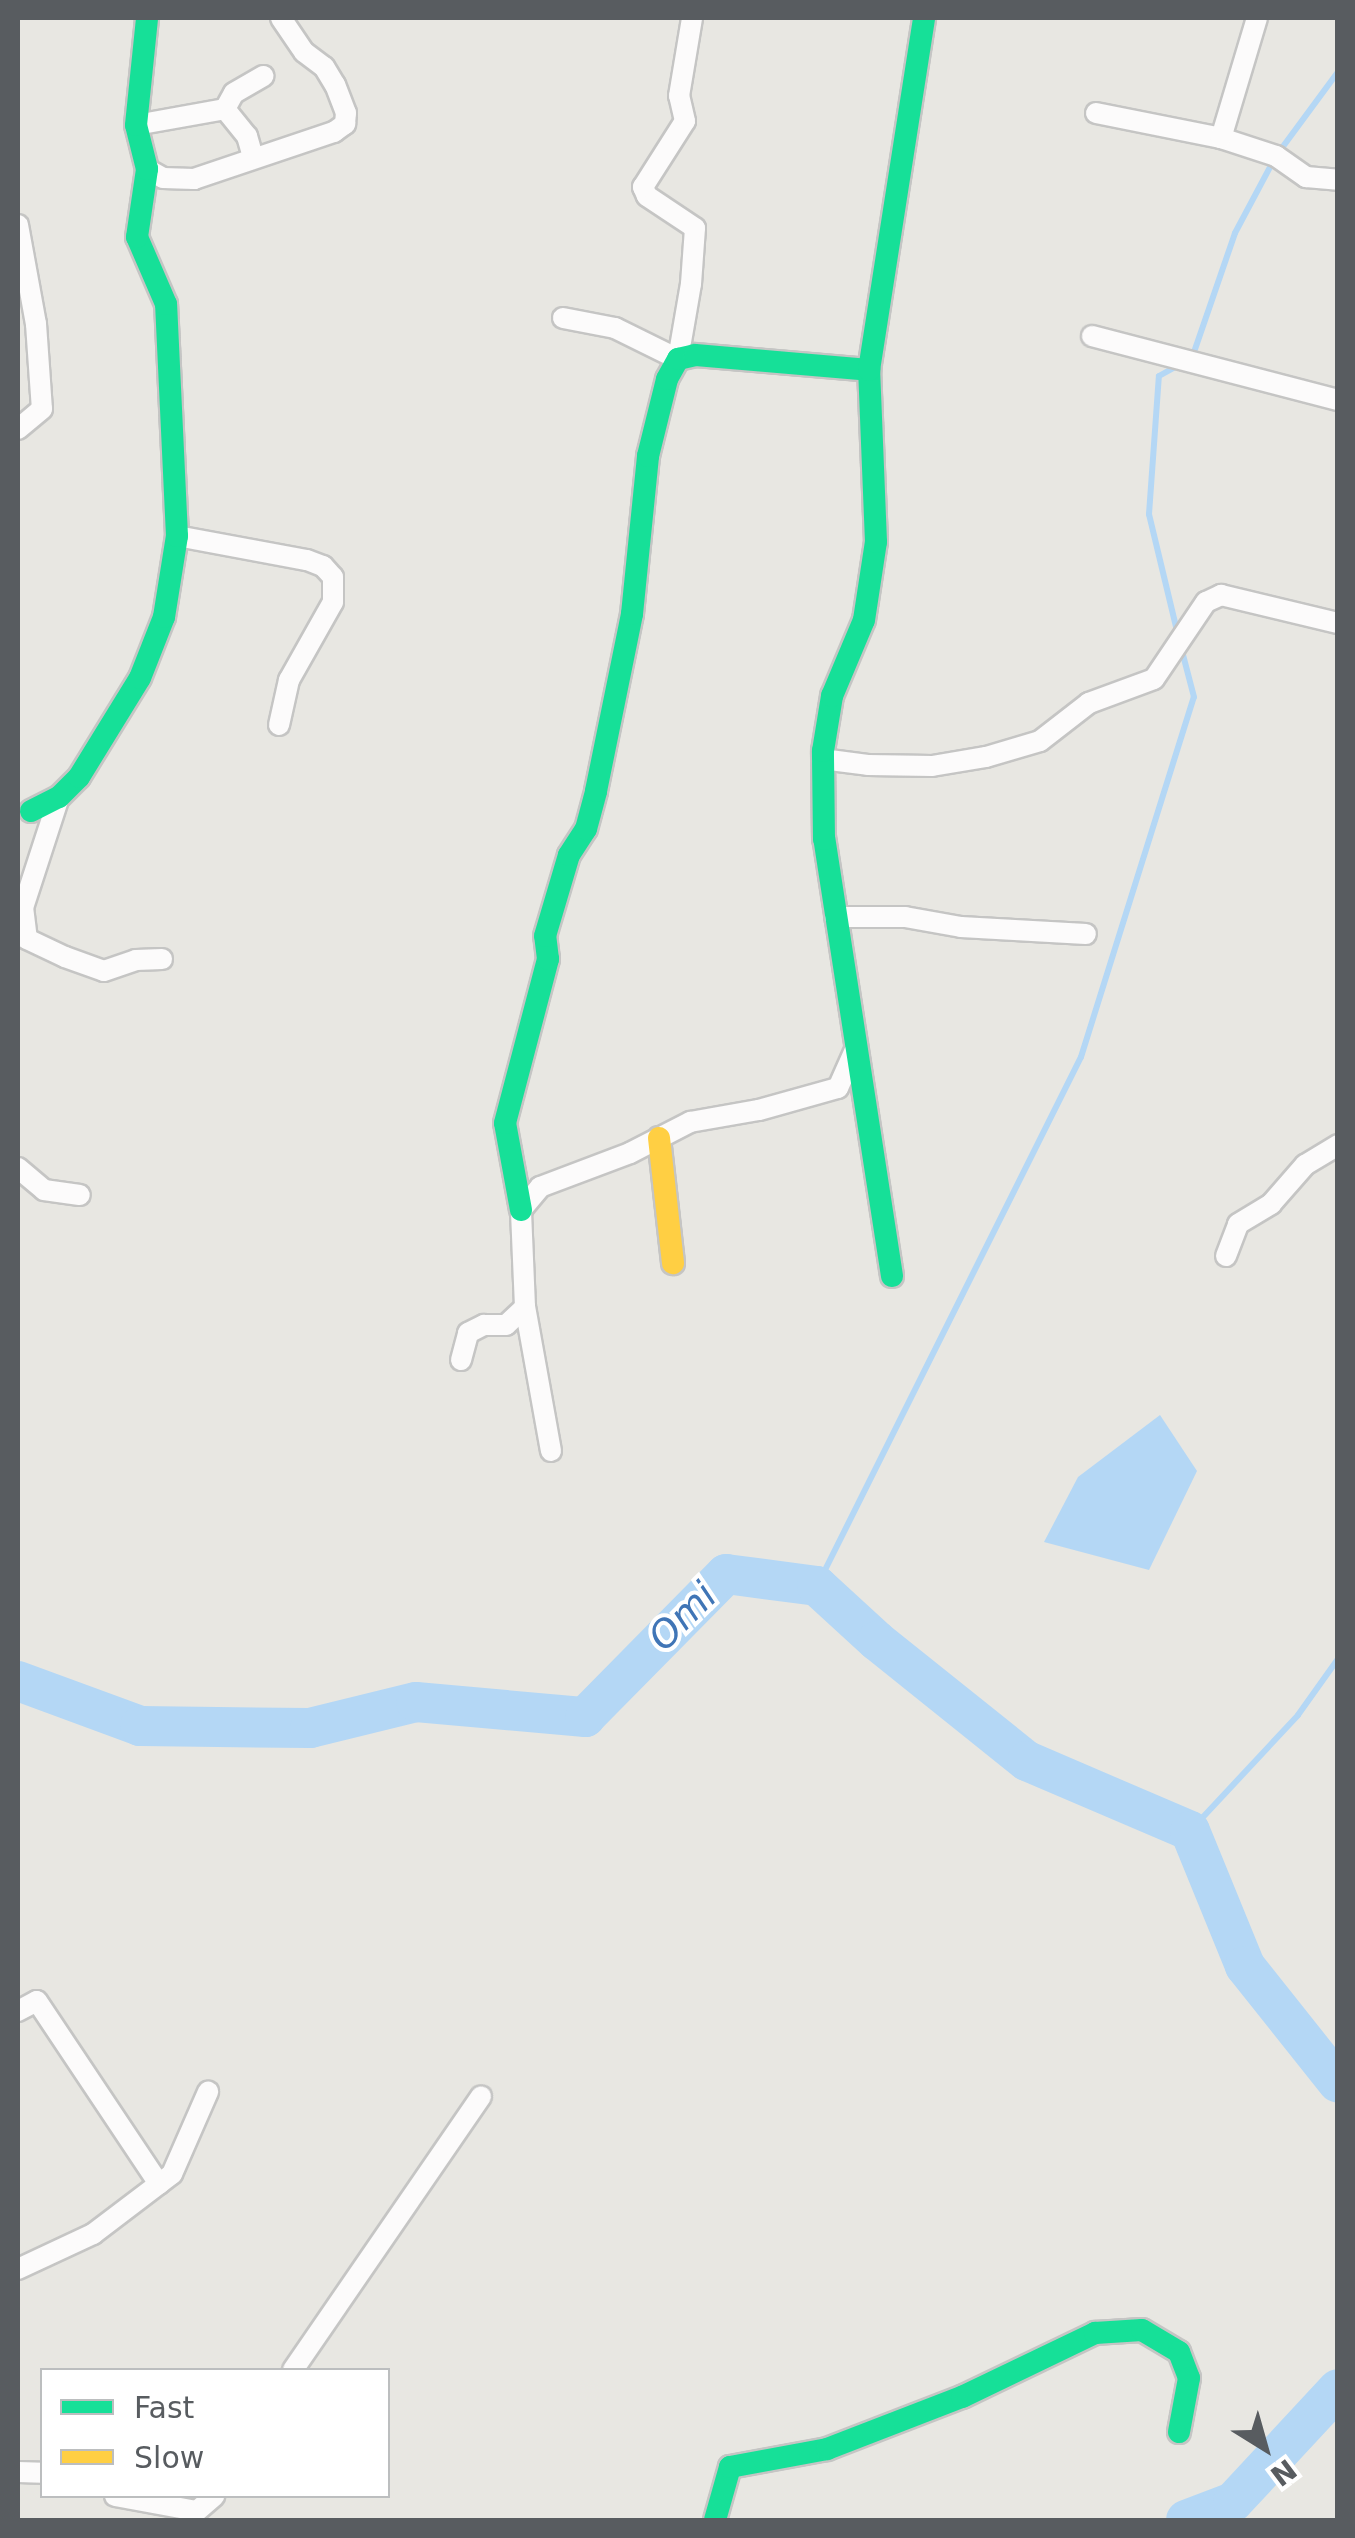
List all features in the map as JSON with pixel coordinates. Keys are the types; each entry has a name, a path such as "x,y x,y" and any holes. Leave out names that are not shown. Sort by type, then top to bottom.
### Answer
{"street":[{"path":"147,169 163,178 194,179 334,132 345,124 346,113 336,85 324,66 304,52 281,18"},
{"path":"550,1451 524,1307 521,1210 505,1123 548,959 545,936 569,854 586,829 596,791 632,614 648,456 667,379 678,359 692,284 695,228 646,196 643,187 684,121 680,96 692,18"},
{"path":"892,1276 824,838 822,759 832,696 864,620 876,542 870,370 924,18"},
{"path":"1222,138 1256,18"},
{"path":"24,810 59,797 79,777 140,678 164,617 177,536 176,442 166,304 137,237 147,169 136,125 152,20"},
{"path":"225,109 234,93 263,76"},
{"path":"225,109 248,136 253,157"},
{"path":"136,125 225,109"},
{"path":"1096,113 1222,138 1276,156 1306,177 1338,180"},
{"path":"18,225 36,324 42,409 18,429"},
{"path":"564,318 615,328 678,359 727,354 870,370"},
{"path":"1092,336 1338,400"},
{"path":"177,536 307,560 333,577 333,602 289,680 279,725"},
{"path":"822,759 868,766 932,766 986,758 1040,741 1089,704 1154,679 1206,602 1221,595 1338,623"},
{"path":"59,797 20,915 27,939 104,972 136,960 162,959"},
{"path":"24,810 48,828"},
{"path":"835,917 905,916 961,926 1086,934"},
{"path":"521,1210 540,1188 690,1122 760,1110 838,1088 854,1050"},
{"path":"659,1138 673,1262"},
{"path":"1226,1256 1238,1224 1271,1204 1305,1165 1338,1144"},
{"path":"18,1168 44,1190 80,1194"},
{"path":"461,1360 468,1333 484,1326 506,1325 524,1307"},
{"path":"18,2011 37,2001 159,2184"},
{"path":"18,2270 93,2234 172,2174 208,2092"},
{"path":"294,2368 481,2096"},
{"path":"714,2520 730,2468 827,2449 962,2397 1094,2334 1142,2330 1179,2352 1189,2378 1179,2432"},
{"path":"126,2498 197,2511 212,2498"}],"water":[{"path":"1160,1415 1197,1471 1149,1570 1044,1542 1078,1477"}],"waterway":[{"path":"1192,358 1235,233 1276,156 1338,72"},
{"path":"1178,635 1149,514 1159,376 1181,364"},
{"path":"817,1586 1081,1057 1194,697 1181,647"},
{"name":"Omi","path":"18,1681 140,1726 310,1728 416,1702 585,1717 726,1574 817,1586 877,1641 1027,1761 1190,1831 1245,1966 1338,2083"},
{"path":"1190,1831 1298,1715 1338,1659"},
{"name":"Omi","path":"1186,2520 1233,2502 1338,2389"}],"traffic: fast":[{"path":"31,811 59,797 79,777 140,678 164,617 177,536 166,304 137,237 147,169 136,125 147,18"},
{"path":"892,1276 824,839 823,751 832,696 864,620 876,542 869,370 924,18"},
{"path":"521,1210 505,1123 548,959 545,936 569,855 586,829 596,791 632,614 648,456 667,379 678,359 695,355 869,370"},
{"path":"715,2520 730,2467 827,2449 962,2397 1095,2333 1142,2330 1179,2352 1189,2378 1179,2432"}],"traffic: slow":[{"path":"659,1138 673,1263"}]}
